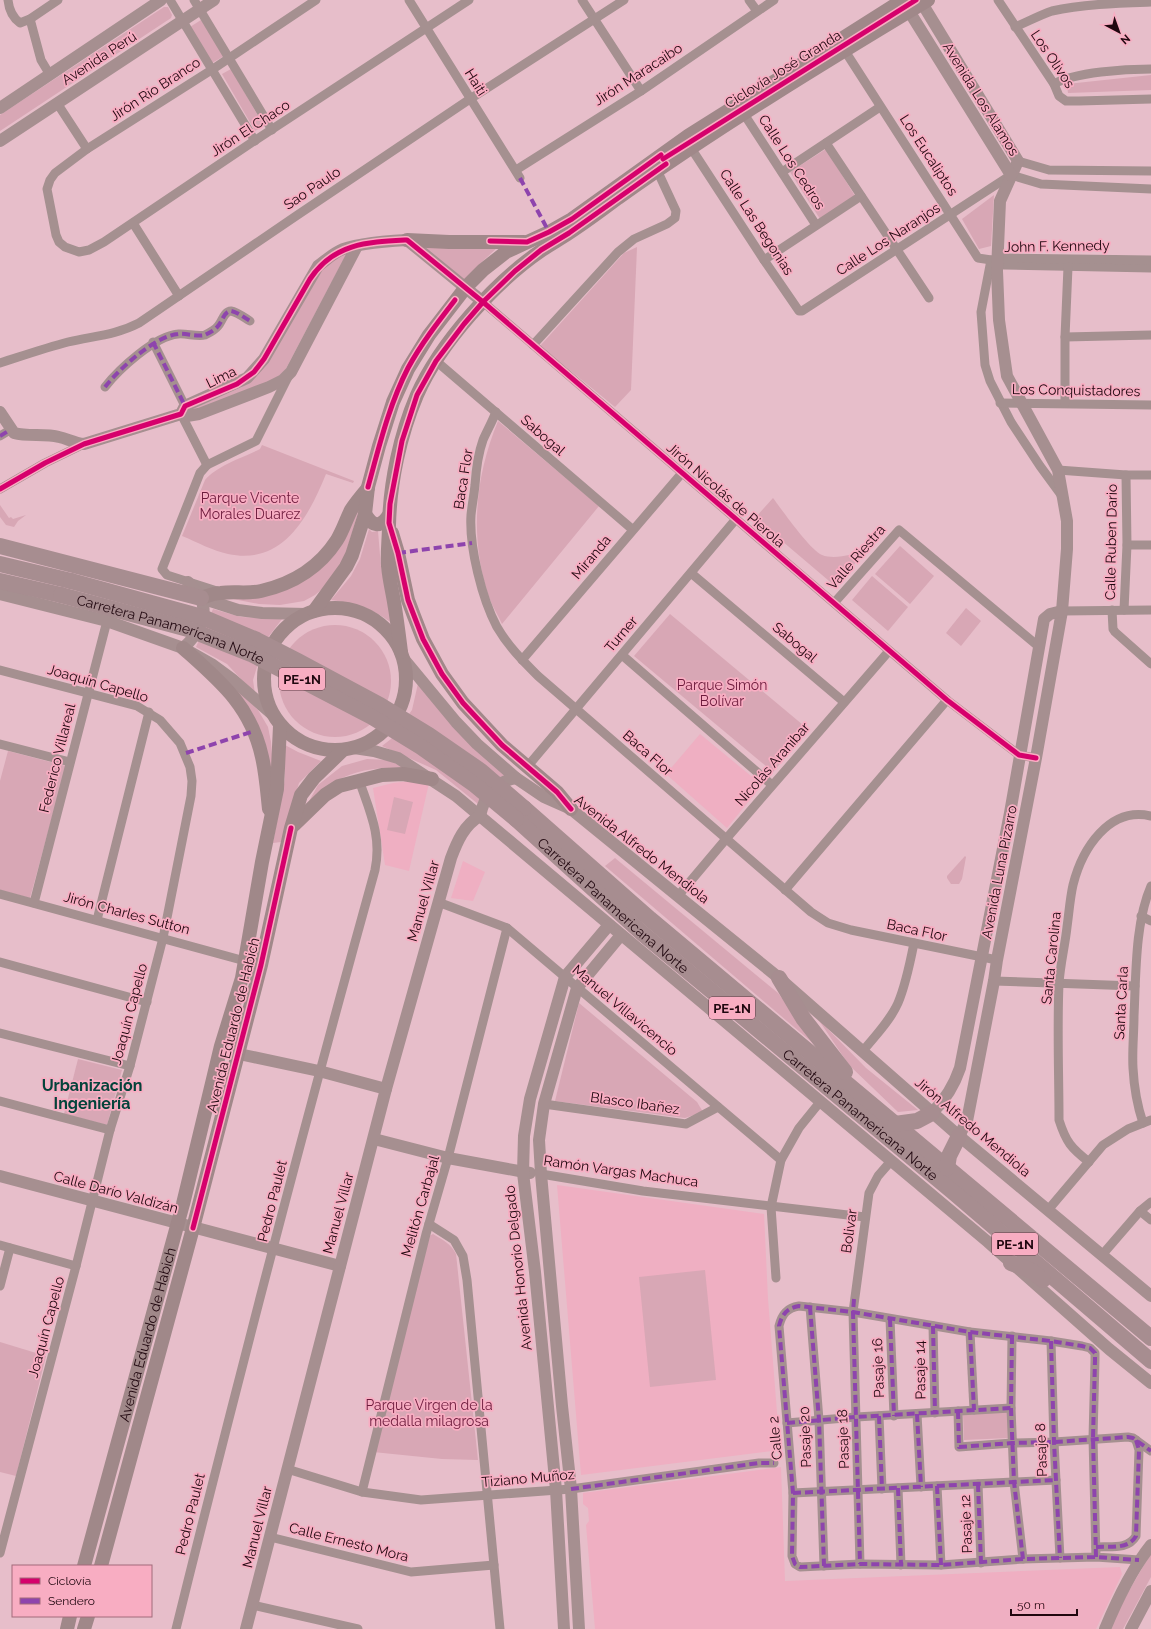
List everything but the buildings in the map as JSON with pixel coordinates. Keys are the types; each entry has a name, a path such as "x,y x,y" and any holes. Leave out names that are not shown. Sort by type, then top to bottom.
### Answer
{"highway":[{"path":"0,546 201,598"},
{"name":"Carretera Panamericana Norte","path":"0,564 71,581 202,618 257,640 285,654 380,705 430,735 481,771 520,814 642,933 952,1191 1151,1361"},
{"name":"Carretera Panamericana Norte","path":"0,581 61,595 188,629 251,654 372,717 415,743 520,814 650,919 1151,1338"},
{"path":"779,978 803,1018 861,1094"},
{"path":"894,1124 916,1121 932,1113"},
{"path":"947,1168 949,1156 959,1136"},
{"path":"1010,1263 1032,1271 1059,1293 1077,1298"},
{"path":"1115,1330 1120,1346 1151,1373"}],"main road":[{"path":"905,4 844,52 657,170 569,233 541,250 515,271 483,302 436,361 417,395 407,422 394,478 389,519 387,555 406,681 402,703 391,723 375,738 349,749 320,750 298,741 280,726 272,714 264,692 264,668 269,653 272,646 286,627 310,612 346,568 359,536 365,514 368,487 393,402 408,369 429,335 466,287 506,252 549,232 572,219 688,136 905,4 923,1"},
{"path":"407,240 450,242 527,242"},
{"path":"201,598 222,592 242,594 275,588 293,581 306,573 328,552 337,540 352,510 368,487"},
{"path":"365,514 374,524 379,524 389,519"},
{"path":"389,519 412,611 423,639 442,674 463,703 502,745 557,792 571,809"},
{"path":"310,612 338,608 360,612 380,623 394,640 402,655"},
{"path":"183,648 224,685 237,700 251,725 262,757 270,822"},
{"name":"Avenida Eduardo de Habich","path":"84,1565 178,1224 222,1046 242,978 264,851 277,789 280,726"},
{"name":"Avenida Eduardo de Habich","path":"101,1565 239,1054 261,965 291,828 302,796 314,778 349,749"},
{"path":"291,828 325,795 339,786 382,775 403,774 432,779"},
{"path":"264,851 276,844 280,845 285,854"},
{"path":"67,1629 70,1617"},
{"path":"84,1629 88,1617"}],"street":[{"path":"8,0 9,8 14,18 20,23 30,19 58,0"},
{"name":"Avenida Perú","path":"0,108 161,0"},
{"path":"170,0 213,69 255,141"},
{"name":"Avenida Perú","path":"0,141 183,20 197,5 214,0"},
{"name":"Jirón Río Branco","path":"53,224 47,189 50,180 55,173 87,149 213,69 316,0"},
{"name":"Haiti","path":"409,0 425,28 518,174"},
{"name":"Jirón El Chaco","path":"53,224 59,242 66,247 81,252 89,250 104,242 469,0"},
{"path":"582,0 641,91"},
{"name":"Sao Paulo","path":"0,363 56,345 102,337 125,330 139,323 302,211 470,99 624,0"},
{"path":"749,0 757,11"},
{"name":"Jirón Maracaibo","path":"518,174 774,0"},
{"name":"Los Olivos","path":"998,0 1054,84 1059,96 1066,101 1151,99"},
{"name":"Avenida Los Alamos","path":"923,1 1018,161 1049,170 1151,171"},
{"path":"1015,27 1051,12 1067,8 1130,2 1151,2"},
{"name":"Avenida Los Alamos","path":"905,4 1011,175 1041,184 1151,189"},
{"path":"197,5 230,57 272,130"},
{"path":"30,19 41,60 50,75"},
{"name":"Los Eucaliptos","path":"844,52 978,258 994,261"},
{"path":"1054,84 1065,79 1089,74 1151,69"},
{"path":"56,103 87,149"},
{"path":"782,172 880,107"},
{"name":"Calle Los Cedros","path":"744,114 816,225"},
{"path":"826,143 929,298"},
{"name":"Calle Las Begonias","path":"691,148 799,311"},
{"name":"Avenida Luna Pizarro","path":"1018,161 1000,201 994,261 981,312 985,365 990,381 1000,403 1040,466 1064,499"},
{"path":"533,345 618,252 634,239 667,224 675,218 676,211 657,170"},
{"path":"1096,170 1097,186"},
{"name":"Calle Los Naranjos","path":"799,311 802,311 1011,175"},
{"path":"764,260 861,196"},
{"path":"133,223 179,296"},
{"name":"Jirón Nicolás de Pierola","path":"407,240 466,287 947,700 1019,755 1036,758"},
{"name":"Lima","path":"0,489 84,444 183,410 237,384 254,372 264,359 318,266 327,258 340,250 357,246 407,240"},
{"path":"222,592 167,575 162,569 199,476 207,465 256,441 357,246"},
{"name":"John F. Kennedy","path":"994,261 1005,258 1151,260"},
{"name":"Avenida Luna Pizarro","path":"959,1136 967,1121 1036,758 1062,611 1068,549 1067,521 1058,470 1007,376 999,320 994,261"},
{"name":"John F. Kennedy","path":"994,261 1004,265 1151,268"},
{"path":"1065,403 1065,337 1068,267"},
{"path":"106,387 121,369 153,342 163,337 177,334 207,334 218,326 225,314 229,311 250,321"},
{"path":"1065,337 1151,335"},
{"path":"153,342 207,465"},
{"name":"Sabogal","path":"436,361 632,529"},
{"path":"183,410 187,416 199,414 269,387 283,380 291,372"},
{"name":"Los Conquistadores","path":"1000,403 1151,405"},
{"path":"0,412 5,433 58,436 74,443 84,444"},
{"name":"Baca Flor","path":"496,412 483,441 477,467 471,516 472,542 478,572 486,599 497,626 510,646 522,660 538,676 785,890 811,912 828,923 851,930 997,960"},
{"path":"1058,470 1126,475 1151,475"},
{"name":"Miranda","path":"522,660 632,529 682,473"},
{"name":"Calle Ruben Dario","path":"1124,610 1127,545 1126,475"},
{"name":"Turner","path":"527,767 736,520"},
{"name":"Valle Riestra","path":"834,603 899,530 1038,646"},
{"path":"1127,545 1151,545"},
{"name":"Sabogal","path":"691,573 844,702"},
{"path":"183,648 192,640 198,631 202,620 203,609 201,598 188,582"},
{"path":"0,594 107,621 183,648 213,665 232,679 272,714"},
{"path":"201,598 238,610 262,613 310,612"},
{"path":"1112,610 1113,629 1115,632 1151,664"},
{"path":"1062,611 1151,610"},
{"name":"Avenida Luna Pizarro","path":"932,1113 952,1089 960,1068 1007,829 1038,646 1044,619 1050,614 1062,611"},
{"name":"Federico Villareal","path":"34,903 107,621"},
{"name":"Nicolás Aranibar","path":"678,896 889,650"},
{"name":"Avenida Alfredo Mendiola","path":"402,655 456,722 477,744 516,778 544,797 571,809 779,978"},
{"path":"622,655 772,785"},
{"name":"Joaquín Capello","path":"0,670 137,706 150,712 160,720 180,743 190,767 192,781 188,815 163,938 130,1066 110,1130 93,1201 0,1553"},
{"path":"785,890 947,700"},
{"path":"97,920 150,712"},
{"path":"0,744 70,762"},
{"path":"349,749 374,751 398,758 456,796 988,1242 1109,1349 1151,1382"},
{"path":"480,816 484,800 490,791 498,784 506,780 516,778"},
{"name":"Pedro Paulet","path":"176,1629 319,1071 378,855 377,834 359,780"},
{"name":"Manuel Villar","path":"246,1629 386,1089 438,902 458,840 472,820 480,816"},
{"name":"Santa Carolina","path":"1088,1162 1076,1152 1064,1138 1059,1120 1059,983 1073,884 1084,857 1096,836 1105,827 1115,820 1125,816 1151,816"},
{"name":"Santa Carla","path":"1147,1121 1138,1106 1133,1068 1135,986 1141,916 1144,901 1151,886"},
{"name":"Jirón Charles Sutton","path":"0,894 245,961"},
{"name":"Manuel Villavicencio","path":"438,902 507,928 781,1160"},
{"path":"1141,916 1151,921"},
{"name":"Avenida Honorio Delgado","path":"564,1629 556,1490 535,1272 523,1173 524,1136 530,1099 565,978 609,925"},
{"name":"Melitón Carbajal","path":"362,1492 429,1224 448,1158 507,928"},
{"path":"579,1629 571,1489 562,1406 539,1140 544,1104 577,988 621,935"},
{"path":"863,1051 881,1029 897,1004 907,977 914,943"},
{"path":"0,962 147,1002"},
{"name":"Jirón Alfredo Mendiola","path":"779,978 932,1113 1151,1296"},
{"path":"994,981 1135,986"},
{"path":"0,1033 130,1066"},
{"path":"239,1054 319,1071 386,1089"},
{"path":"0,1101 110,1130"},
{"path":"776,1278 771,1207 781,1160 798,1128 820,1102"},
{"name":"Blasco Ibañez","path":"544,1104 686,1124 718,1107"},
{"path":"1048,1210 1103,1145 1147,1121"},
{"name":"Ramón Vargas Machuca","path":"374,1139 448,1158 523,1173 541,1174 643,1191 865,1217"},
{"name":"Bolivar","path":"853,1312 869,1193 878,1176 891,1161"},
{"name":"Calle Darío Valdizán","path":"0,1176 340,1266"},
{"path":"1102,1255 1140,1211 1151,1202"},
{"path":"1140,1211 1151,1220"},
{"path":"429,1224 454,1240 463,1256 467,1280 500,1629"},
{"path":"0,1245 76,1266"},
{"path":"0,1286 10,1248"},
{"name":"Calle 2","path":"810,1307 791,1307 785,1311 779,1326 793,1493 792,1556 795,1564 800,1567 824,1566"},
{"path":"810,1307 853,1312 970,1332 1051,1341 1090,1348 1095,1353 1094,1438 1096,1557"},
{"name":"Pasaje 20","path":"810,1307 818,1420 824,1566"},
{"name":"Pasaje 18","path":"853,1312 860,1564"},
{"name":"Pasaje 16","path":"890,1319 894,1416"},
{"name":"Pasaje 14","path":"933,1326 936,1413"},
{"path":"970,1332 974,1410"},
{"path":"1012,1336 1012,1443 1014,1482 1023,1559"},
{"name":"Pasaje 8","path":"1051,1341 1060,1558"},
{"path":"788,1423 856,1417 1012,1408"},
{"path":"958,1411 959,1447 1128,1437 1136,1440 1151,1451"},
{"path":"917,1414 921,1487"},
{"path":"879,1416 882,1489"},
{"path":"1096,1547 1124,1546 1133,1541 1136,1536 1139,1450 1136,1440"},
{"name":"Tiziano Muñoz","path":"287,1469 362,1492 420,1500 571,1489 759,1463 774,1463"},
{"path":"793,1493 1056,1480"},
{"name":"Pasaje 12","path":"978,1484 981,1562"},
{"path":"937,1486 940,1565"},
{"path":"898,1488 900,1565"},
{"name":"Calle Ernesto Mora","path":"270,1537 411,1572 494,1565"},
{"path":"1105,1629 1114,1606 1139,1560 1151,1545"},
{"path":"824,1566 860,1564 940,1565 1023,1559 1096,1557 1139,1560"},
{"path":"1131,1629 1151,1591"},
{"path":"252,1605 321,1625 358,1629"}],"shaded area":[{"path":"700,734 762,785 727,828 666,774"},
{"path":"411,781 429,783 409,871 385,865 373,788 393,783"},
{"path":"463,861 485,872 473,901 451,898"},
{"path":"557,1185 764,1214 768,1299 780,1450 581,1475"},
{"path":"781,1467 785,1581 1120,1567 1122,1574 1096,1629 595,1629 586,1525 589,1521 588,1508 583,1504 583,1493"}],"green space":[{"path":"164,7 168,7 172,15 171,18 0,131 0,115"},
{"path":"201,20 224,56 212,63 190,27"},
{"path":"231,69 264,126 255,131 222,74"},
{"path":"1151,75 1151,90 1068,93 1067,84"},
{"path":"826,149 855,196 820,219 790,172"},
{"path":"994,195 991,246 979,249 962,219"},
{"path":"428,244 500,245 464,280 426,249"},
{"path":"637,247 631,390 615,407 540,346 624,253"},
{"path":"347,253 282,376 192,415 190,410 242,387 314,277 327,264"},
{"path":"498,421 599,506 502,624 490,600 483,575 477,530 477,508 484,464"},
{"name":"Parque Vicente Morales Duarez","path":"262,445 354,481 353,483 326,474 302,521 279,545 264,552 247,556 222,553 182,536 205,480 216,470 260,449"},
{"path":"773,498 804,538 817,552 822,555 838,557 866,551 835,586 755,518"},
{"path":"362,500 343,562 322,589 315,595 304,601 280,605 259,604 233,599 292,587"},
{"path":"0,505 9,518 11,517 13,519 26,515 18,521 14,527 6,525 0,517"},
{"path":"369,529 372,532 378,531 381,567 392,623 377,613 363,607 331,600 351,576 360,559"},
{"path":"900,546 934,576 910,604 875,574"},
{"path":"872,576 908,607 888,631 852,600"},
{"path":"966,608 981,621 961,646 946,633"},
{"path":"213,609 241,617 282,619 269,636 262,650 253,680 255,694 227,664 196,647"},
{"name":"Parque Simón Bolívar","path":"670,614 809,730 773,772 634,656"},
{"path":"335,625 346,626 356,630 366,635 374,642 381,650 386,660 390,670 390,692 386,702 381,712 374,720 366,727 356,732 346,736 335,737 324,736 314,732 304,727 296,720 289,712 284,702 280,692 279,681 280,670 284,660 289,650 296,642 304,635 314,630 324,626"},
{"path":"419,679 507,774 498,779 485,790 479,799 478,804 436,770 382,746 391,739 412,710"},
{"path":"236,688 258,710 268,727 273,767 268,792"},
{"path":"285,745 321,761 299,783 281,842 273,843 285,779"},
{"path":"8,751 66,766 30,898 0,890 0,781"},
{"path":"367,759 389,760 409,768 371,769 343,777 308,803 318,785 342,766"},
{"path":"394,797 413,802 405,834 387,830"},
{"path":"965,856 962,879 959,884 951,884 947,876"},
{"path":"615,858 778,993 821,1050 605,866"},
{"path":"579,1003 697,1102 703,1112 685,1118 555,1101"},
{"path":"818,1019 866,1068 918,1110 898,1112 849,1065"},
{"path":"78,1059 122,1070 107,1125 64,1114"},
{"name":"Parque Virgen de la medalla milagrosa","path":"433,1234 449,1245 456,1254 478,1460 442,1459 373,1452 429,1236"},
{"path":"705,1270 716,1380 650,1387 639,1277"},
{"path":"0,1342 46,1356 16,1476 0,1472"},
{"path":"1008,1412 1009,1438 964,1440 963,1414"},
{"path":"1151,1553 1151,1577 1123,1629 1110,1629 1126,1596"}],"marked path":[{"path":"520,178 549,232"},
{"path":"105,387 119,371 138,354 169,336 178,334 199,336 205,335 217,327 229,311 236,313 250,321"},
{"path":"153,342 185,406"},
{"path":"0,436 10,430"},
{"path":"398,553 472,543"},
{"path":"186,753 254,731"},
{"path":"854,1299 853,1312 860,1564"},
{"path":"1096,1557 1093,1438 1095,1353 1090,1348 1051,1341 970,1332 853,1312 799,1306 791,1308 783,1315 779,1326 793,1493 792,1556 795,1564 800,1567 860,1564 941,1565 1023,1559 1096,1557 1139,1560"},
{"path":"810,1307 819,1420 824,1566"},
{"path":"890,1319 894,1416"},
{"path":"933,1326 935,1413"},
{"path":"970,1332 974,1410"},
{"path":"1012,1336 1011,1408 1014,1482 1023,1559"},
{"path":"1051,1341 1060,1558"},
{"path":"787,1423 856,1417 1011,1408"},
{"path":"958,1411 959,1447 1128,1437 1133,1438 1151,1451"},
{"path":"917,1414 921,1487"},
{"path":"879,1416 882,1489"},
{"path":"1096,1547 1113,1547 1124,1545 1133,1540 1136,1536 1139,1450 1136,1440"},
{"path":"571,1489 759,1463 774,1463"},
{"path":"793,1493 1056,1480"},
{"path":"978,1484 981,1563"},
{"path":"937,1486 941,1565"},
{"path":"898,1488 901,1565"}],"cycle path":[{"name":"Ciclovía José Granda","path":"663,159 916,0"},
{"path":"490,241 527,242 549,232 572,219 661,155"},
{"path":"571,809 557,792 502,745 463,703 442,674 423,639 408,600 398,553 389,523 390,504 402,441 417,395 436,361 464,324 483,302 515,271 541,250 569,233 666,164"},
{"path":"0,489 45,463 84,444 181,414 185,406 237,384 254,372 264,359 310,279 319,267 341,251 352,247 378,242 407,240 483,302 947,700 1019,755 1036,758"},
{"path":"368,487 385,426 401,382 418,350 455,300"},
{"path":"193,1228 261,965 291,828"}],"district":[{"name":"Urbanización Ingeniería","path":"92,1094"}]}
